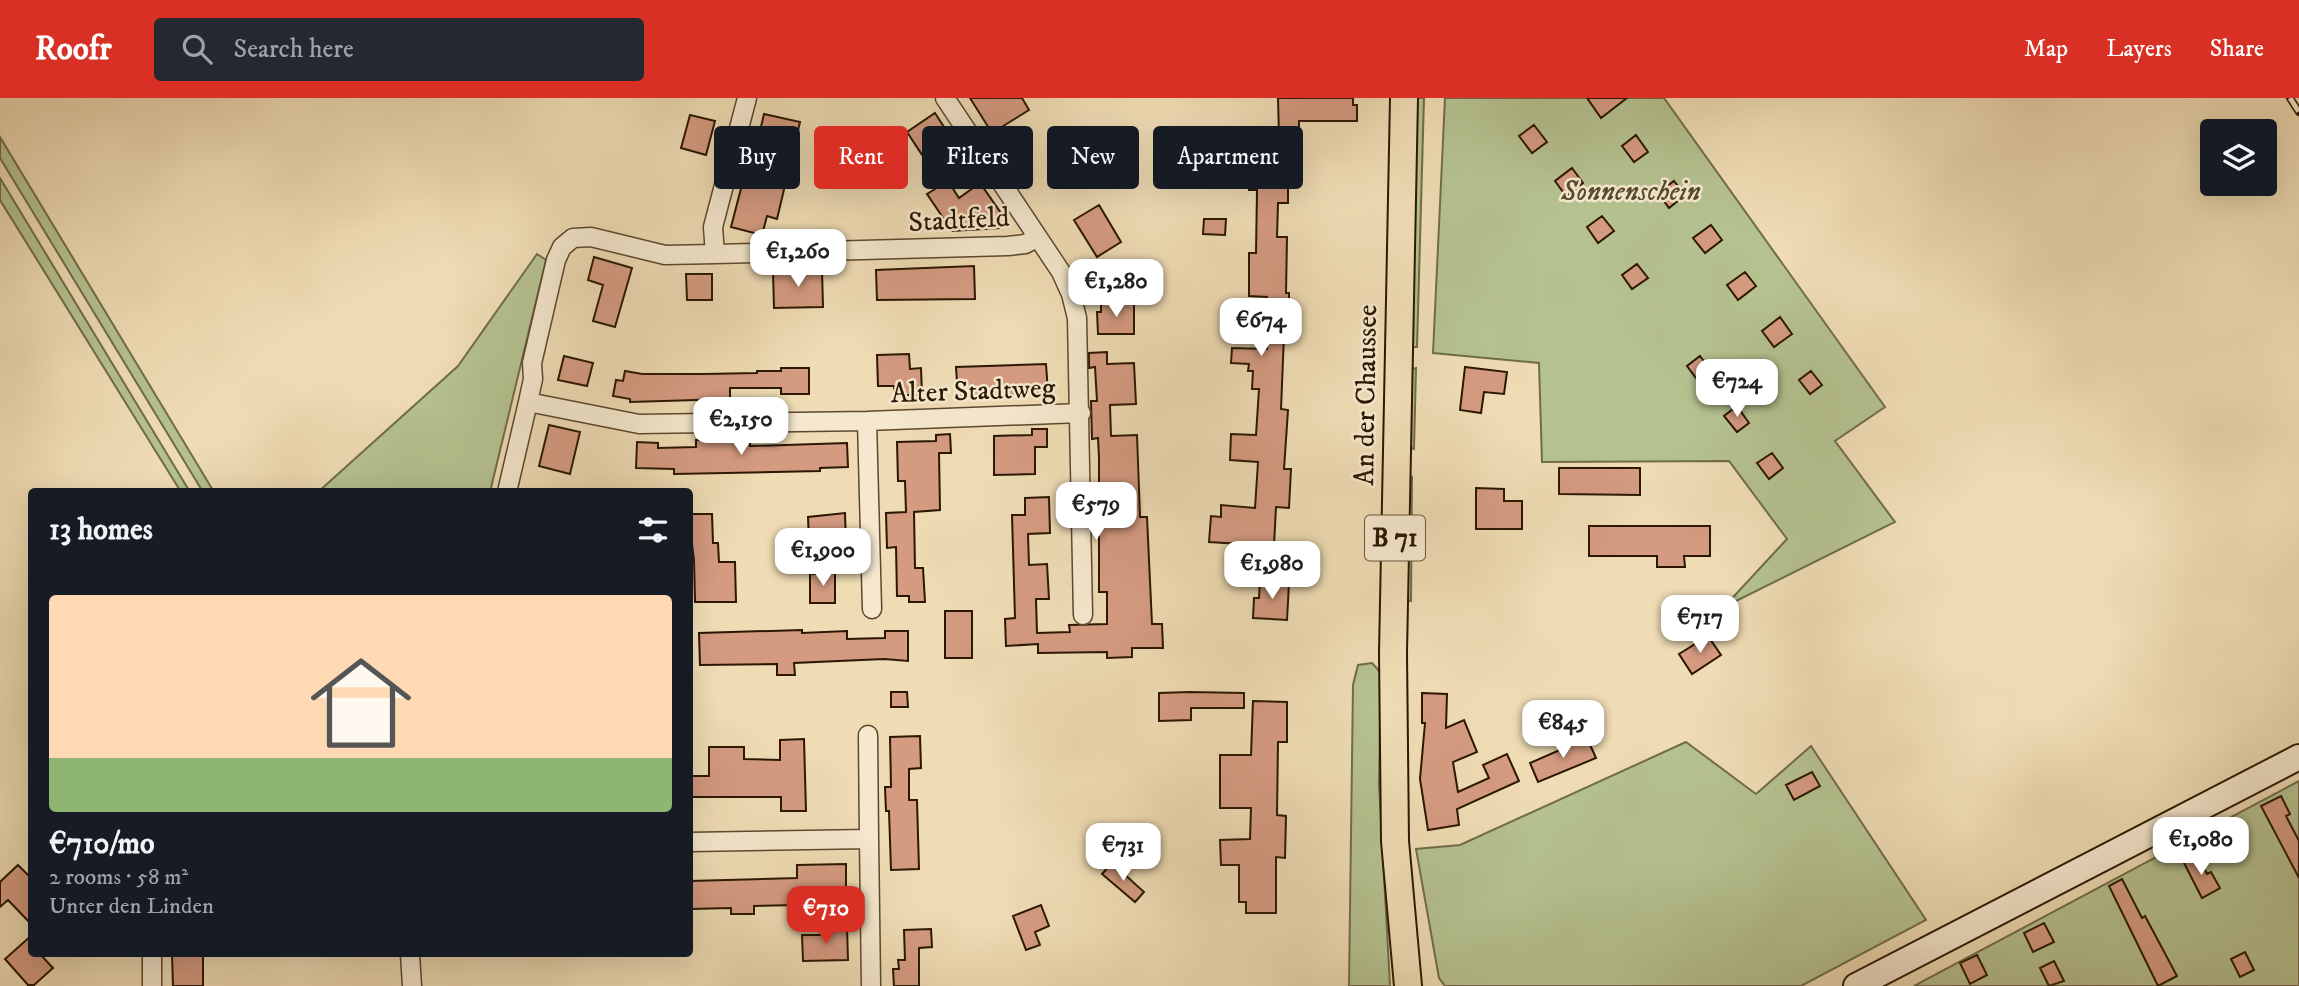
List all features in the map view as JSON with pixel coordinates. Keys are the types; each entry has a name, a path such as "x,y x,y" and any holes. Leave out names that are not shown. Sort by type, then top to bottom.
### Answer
{"main road":[{"name":"An der Chaussee","path":"1404,98 1393,666 1395,841 1408,986"}],"street":[{"path":"715,254 713,227 747,98"},
{"name":"Stadtfeld","path":"945,98 1061,272 1077,317 1078,352"},
{"name":"Stadtfeld","path":"528,402 533,379 532,363 556,260 562,247 573,238 591,237 665,255 1008,246 1025,244 1037,237"},
{"name":"Alter Stadtweg","path":"1078,352 1083,615"},
{"path":"508,488 528,402"},
{"name":"Alter Stadtweg","path":"528,402 639,424 867,421 1081,413"},
{"name":"Alter Stadtweg","path":"867,421 872,609"},
{"path":"869,735 871,986"},
{"path":"1856,986 2299,757"},
{"path":"693,842 869,839"},
{"path":"152,957 152,986"},
{"path":"410,957 412,986"}],"green space":[{"path":"1414,98 1424,98 1417,347 1409,347"},
{"name":"Sonnenschein","path":"1445,98 1664,98 1885,407 1835,441 1895,522 1724,607 1787,539 1729,461 1542,462 1539,363 1433,353"},
{"path":"0,137 212,488 201,488 0,158"},
{"path":"0,178 188,488 179,488 0,200"},
{"path":"537,254 546,260 491,488 322,488 458,366"},
{"path":"1416,368 1414,449 1407,446 1409,370"},
{"path":"1408,476 1412,477 1411,601 1405,600"},
{"path":"1372,663 1381,673 1379,784 1390,986 1349,986 1353,685 1358,665"},
{"path":"1686,742 1756,794 1811,746 1926,920 1801,986 1445,986 1439,978 1416,849 1460,845"},
{"path":"2299,781 2299,986 1914,986"}],"building":[{"path":"970,98 1022,98 1029,110 1003,126 988,126"},
{"path":"1278,98 1353,98 1353,105 1357,105 1357,121 1299,121 1299,126 1279,126"},
{"path":"1587,98 1627,98 1601,118"},
{"path":"935,113 943,126 922,126 922,155 908,131"},
{"path":"764,114 800,122 799,126 761,126"},
{"path":"690,115 715,121 706,155 681,148"},
{"path":"1534,125 1547,142 1532,153 1519,136"},
{"path":"1636,135 1648,152 1634,162 1622,146"},
{"path":"1572,168 1583,183 1566,196 1555,181"},
{"path":"1674,181 1685,195 1669,208 1658,193"},
{"path":"741,189 784,189 777,219 767,216 762,235 731,227"},
{"path":"935,189 953,189 959,198 972,189 984,189 1001,213 1000,228 952,231 927,194"},
{"path":"1288,189 1288,203 1278,203 1277,237 1287,237 1286,293 1289,293 1289,312 1295,312 1295,335 1284,335 1281,409 1288,410 1284,469 1291,469 1289,508 1276,507 1273,565 1244,563 1245,553 1240,553 1241,544 1209,542 1211,516 1221,517 1221,505 1255,508 1258,462 1230,460 1231,434 1256,435 1259,389 1252,389 1253,371 1248,371 1249,364 1231,363 1232,348 1267,349 1267,297 1249,296 1249,253 1256,253 1257,190 1249,190"},
{"path":"1099,205 1121,242 1097,257 1074,220"},
{"path":"1602,216 1614,231 1598,243 1587,227"},
{"path":"1204,219 1226,219 1225,235 1203,234"},
{"path":"1711,225 1722,240 1705,253 1693,238"},
{"path":"594,257 632,268 615,327 593,321 603,285 588,280"},
{"path":"1637,264 1648,278 1632,289 1622,275"},
{"path":"974,266 975,299 877,300 876,270"},
{"path":"822,270 823,307 774,308 773,272"},
{"path":"1745,272 1756,286 1738,300 1727,285"},
{"path":"686,274 712,274 712,300 687,300"},
{"path":"1101,303 1134,303 1134,334 1098,334 1097,312 1101,312"},
{"path":"1780,317 1792,334 1774,347 1762,331"},
{"path":"1107,352 1107,364 1134,363 1136,404 1110,405 1111,436 1137,435 1140,517 1147,517 1152,624 1162,624 1163,648 1132,648 1132,657 1107,658 1107,652 1038,653 1038,644 1006,646 1005,619 1015,618 1012,515 1025,515 1025,498 1049,497 1050,533 1028,534 1029,565 1047,564 1049,599 1036,599 1037,633 1070,632 1069,625 1107,624 1107,592 1099,592 1099,457 1098,438 1092,439 1091,401 1097,401 1095,367 1089,368 1089,353"},
{"path":"909,354 910,369 921,368 922,395 894,395 894,386 878,386 877,355"},
{"path":"564,356 593,363 587,386 558,380"},
{"path":"1700,356 1712,372 1699,382 1687,366"},
{"path":"1046,364 1048,392 958,397 956,367"},
{"path":"1465,367 1507,372 1504,394 1484,392 1481,413 1460,410"},
{"path":"781,368 809,368 809,394 781,394 781,388 730,388 730,399 630,402 630,399 613,396 616,380 623,381 625,371 642,374 757,373 781,371"},
{"path":"1811,371 1822,385 1810,394 1799,380"},
{"path":"1737,406 1749,423 1737,432 1724,416"},
{"path":"549,425 580,432 570,474 539,466"},
{"path":"1032,429 1047,429 1047,447 1035,447 1035,474 994,475 994,436 1032,435"},
{"path":"950,434 951,453 939,453 940,510 914,512 915,568 923,568 925,602 909,602 909,596 897,596 896,547 887,548 886,513 906,512 905,481 898,481 897,442 936,441 936,435"},
{"path":"750,439 750,446 847,443 848,467 820,468 820,471 674,474 674,469 636,468 637,442 658,443 658,448 696,447 696,440"},
{"path":"1772,453 1783,468 1769,479 1757,463"},
{"path":"1559,468 1640,468 1640,495 1559,494"},
{"path":"1476,488 1504,489 1504,501 1522,501 1522,529 1476,529"},
{"path":"845,513 846,544 809,543 808,517"},
{"path":"693,514 712,514 713,543 718,543 719,562 735,562 736,602 695,602"},
{"path":"1589,526 1710,526 1710,556 1684,556 1685,567 1657,567 1657,556 1589,556"},
{"path":"835,573 835,603 810,603 810,574"},
{"path":"1260,581 1289,583 1287,620 1253,618 1254,598 1259,598"},
{"path":"945,611 972,611 972,658 945,658"},
{"path":"802,630 802,633 847,631 847,639 885,638 885,631 908,631 908,661 884,659 794,663 795,675 777,675 777,664 700,665 699,633"},
{"path":"1708,636 1721,655 1692,674 1679,654"},
{"path":"891,692 907,692 908,707 891,707"},
{"path":"1159,693 1244,693 1244,708 1191,708 1191,720 1159,721"},
{"path":"1422,693 1447,694 1446,728 1464,720 1477,752 1453,762 1458,792 1489,778 1483,765 1507,754 1519,781 1457,809 1459,825 1428,830 1420,779 1425,723 1422,723"},
{"path":"1253,701 1287,702 1287,742 1278,742 1277,815 1286,816 1285,858 1276,857 1276,913 1246,913 1246,902 1239,902 1239,865 1221,865 1220,840 1250,839 1251,808 1220,808 1220,755 1251,755"},
{"path":"920,736 921,768 909,769 909,800 917,800 919,869 891,870 889,811 886,811 885,787 891,787 890,737"},
{"path":"1587,738 1596,758 1538,782 1530,763"},
{"path":"804,739 806,811 781,811 781,797 693,797 693,776 709,776 709,747 744,747 744,759 780,760 780,740"},
{"path":"1812,772 1820,786 1794,800 1786,785"},
{"path":"2281,796 2290,814 2286,816 2299,841 2299,878 2261,806"},
{"path":"2197,855 2207,874 2211,872 2220,888 2202,898 2183,861"},
{"path":"1112,863 1144,892 1135,902 1102,874"},
{"path":"846,864 846,889 810,890 811,896 798,896 798,905 754,906 754,914 731,914 731,908 693,909 693,881 797,878 797,865"},
{"path":"18,865 28,875 28,921 8,900 0,907 0,882"},
{"path":"2122,879 2177,976 2158,986 2109,886"},
{"path":"1041,905 1049,926 1035,932 1040,945 1026,950 1013,916"},
{"path":"2044,923 2054,942 2033,952 2024,933"},
{"path":"828,927 847,927 848,960 803,961 802,935 828,935"},
{"path":"931,929 932,947 919,948 919,986 894,986 893,969 899,969 898,960 905,960 904,930"},
{"path":"28,939 28,957 43,957 53,968 34,985 28,985 5,959"},
{"path":"2245,952 2254,970 2240,977 2231,959"},
{"path":"1977,955 1987,975 1970,984 1960,963"},
{"path":"172,957 203,957 203,986 173,986"},
{"path":"2054,961 2064,981 2049,986 2040,968"}],"railway":[{"path":"2290,98 2299,112"}]}
